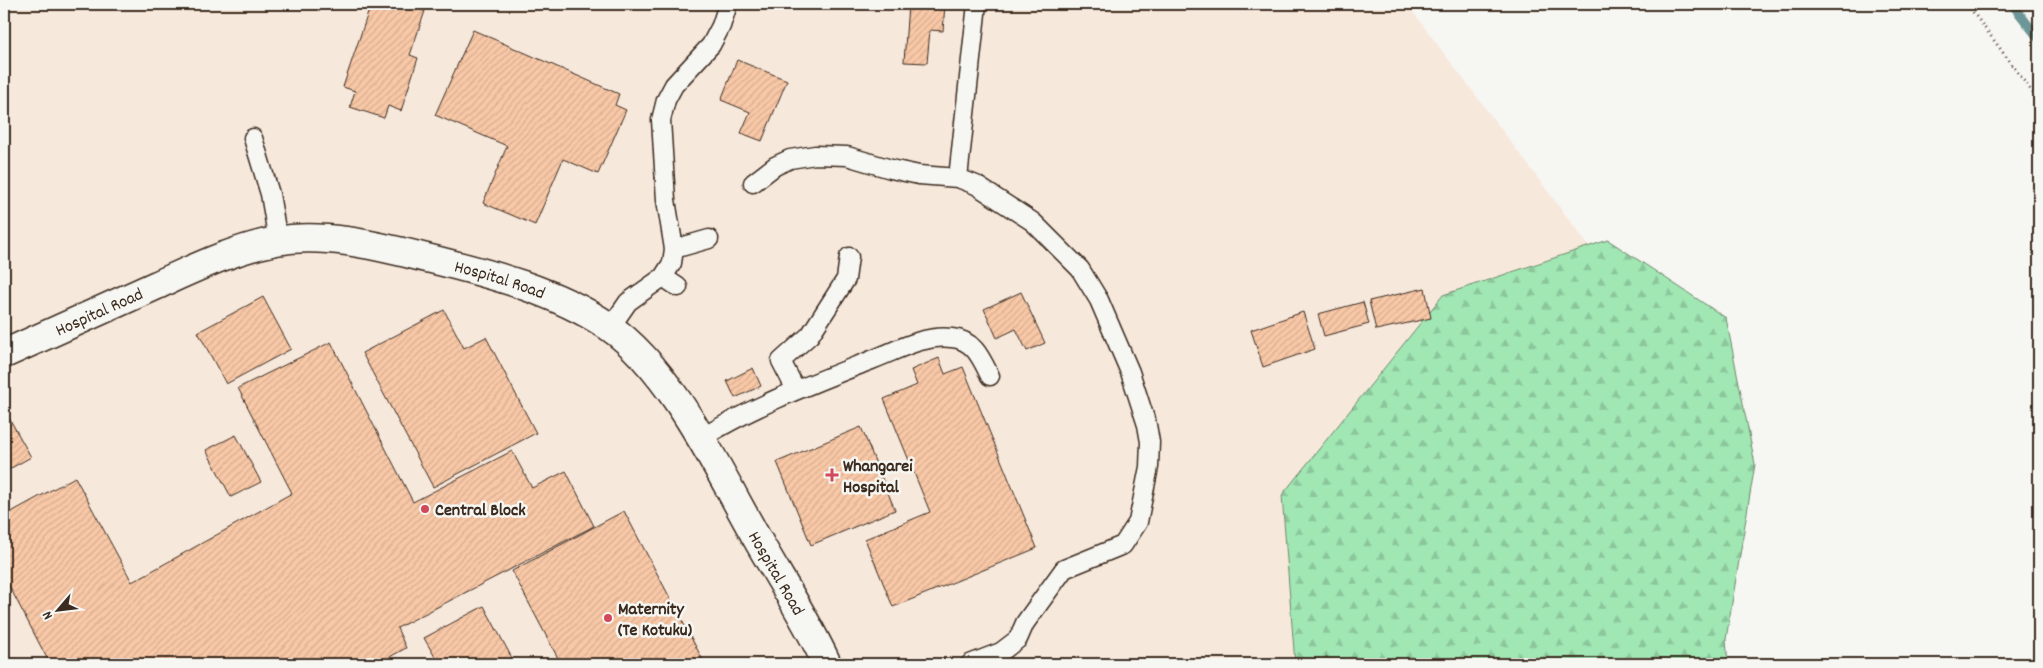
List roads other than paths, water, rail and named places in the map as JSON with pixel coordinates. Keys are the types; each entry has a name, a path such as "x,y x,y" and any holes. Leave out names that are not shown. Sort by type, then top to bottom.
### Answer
{"street":[{"name":"Hospital Road","path":"4,354 189,271 246,248 278,240 326,239 374,246 452,264 555,298 584,311 610,328 653,367 700,439 826,664"}],"lane":[{"path":"610,328 628,302 663,277 672,263 674,249 666,200 662,120 666,100 674,85 712,45 728,4"},
{"path":"958,178 977,4"},
{"path":"253,138 270,194 278,240"},
{"path":"753,183 775,166 790,159 815,155 847,156 919,175 958,178 976,185 1033,222 1080,269 1099,300 1130,372 1146,416 1150,442 1149,467 1138,522 1123,545 1064,569 1025,623 1018,639 1001,652 970,664"},
{"path":"674,249 708,239"},
{"path":"796,390 781,361 810,334 846,279 849,257"},
{"path":"663,277 678,287"},
{"path":"700,439 726,422 796,390 913,344 935,338 952,338 968,342 979,352 990,376"}],"waterway":[{"path":"2012,4 2039,39"}],"place":[{"name":"Whangarei Hospital","path":"832,475"},
{"name":"Central Block","path":"425,509"},
{"name":"Maternity (Te Kotuku)","path":"608,618"}]}
